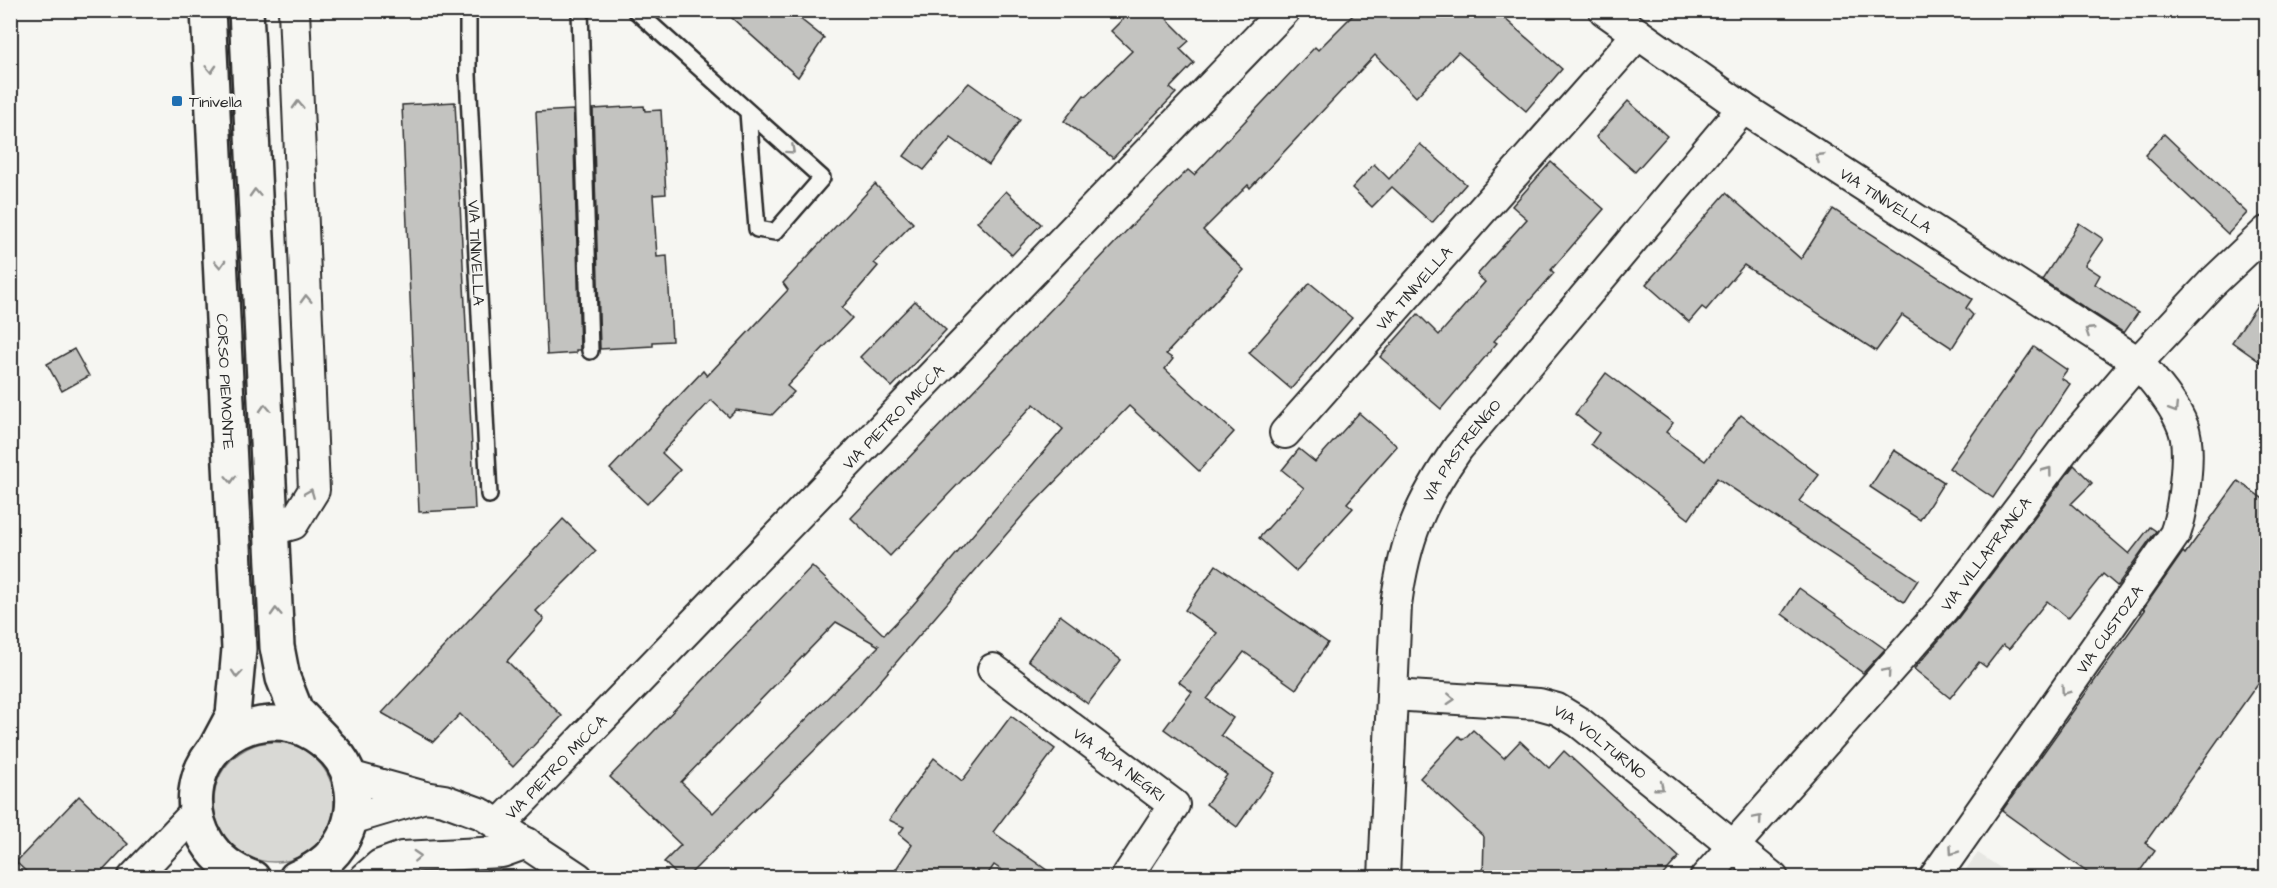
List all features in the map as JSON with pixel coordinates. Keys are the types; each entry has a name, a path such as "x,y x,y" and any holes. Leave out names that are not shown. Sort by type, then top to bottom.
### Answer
{"main road":[{"name":"CORSO PIEMONTE","path":"195,813 196,789 203,767 233,715 239,649 208,10"},
{"path":"246,10 278,647 283,678 296,711 339,756 349,776 353,797 351,819 344,839 331,857 307,875"},
{"path":"216,747 235,733 257,724 281,723 304,728 324,740"},
{"path":"195,813 203,837 217,857 243,876"}],"street":[{"path":"271,530 293,524 314,490 294,10"},
{"name":"VIA PIETRO MICCA","path":"500,824 1285,10"},
{"name":"VIA TINIVELLA","path":"1604,10 1743,108 2138,362"},
{"name":"VIA TINIVELLA","path":"1285,433 1638,34"},
{"name":"VIA PASTRENGO","path":"1384,878 1396,605 1401,570 1410,534 1424,501 1458,448 1743,108"},
{"name":"VIA VILLAFRANCA","path":"1705,878 1944,608 2069,443 2138,362 2211,284 2266,232"},
{"name":"VIA CUSTOZA","path":"1934,878 2175,534 2181,518 2185,477 2185,431 2177,412 2138,362"},
{"name":"VIA ADA NEGRI","path":"993,669 1174,805 1126,878"},
{"name":"VIA VOLTURNO","path":"1392,695 1539,704 1557,709 1581,723 1773,878"},
{"path":"349,776 466,807 500,824 578,878"},
{"path":"351,819 424,797"},
{"path":"133,878 195,813"},
{"path":"365,878 380,865 402,857 502,852 527,843"}],"lane":[{"name":"VIA TINIVELLA","path":"468,10 468,75 489,495"},
{"path":"580,10 590,351"},
{"path":"635,10 822,178 774,232 757,229 748,112"}],"shaded area":[{"path":"274,742 297,747 316,760 329,779 334,802 329,825 316,844 297,857 274,862 251,857 232,844 219,825 214,802 219,779 232,760 251,747"},
{"path":"1978,853 2014,877 1960,877"}],"building":[{"path":"723,10 789,10 824,38 798,77"},
{"path":"1132,10 1158,10 1189,41 1180,49 1194,63 1170,88 1176,93 1113,158 1064,121 1084,95 1086,96 1132,51 1111,31"},
{"path":"1358,10 1495,10 1562,69 1526,111 1458,52 1416,97 1375,55 1250,188 1248,185 1203,230 1244,270 1166,354 1173,359 1165,369 1234,432 1199,471 1129,406 1029,508 856,709 686,878 680,878 664,862 681,845 610,777 812,566 884,635 912,606 1063,429 1034,404 890,556 851,518 1134,223 1188,170 1194,175 1315,47 1318,50","holes":["836,622 879,646 713,813 681,782"]},
{"path":"969,83 1020,120 989,165 951,138 924,170 904,156 923,131"},
{"path":"1628,101 1667,136 1635,172 1596,137"},
{"path":"455,102 475,509 419,512 402,105"},
{"path":"644,106 645,111 661,110 666,194 653,195 657,257 667,256 672,341 653,342 653,346 600,349 593,109"},
{"path":"573,110 580,350 576,350 576,353 547,355 536,112"},
{"path":"2164,134 2247,213 2228,234 2145,155"},
{"path":"1420,144 1466,184 1432,223 1392,187 1372,207 1352,188 1374,164 1389,179"},
{"path":"1551,162 1604,209 1551,270 1554,273 1494,341 1497,343 1441,409 1380,357 1418,314 1439,335 1485,282 1477,275 1527,219 1512,206"},
{"path":"875,184 913,223 874,263 878,266 842,308 852,318 787,386 794,392 772,415 736,410 729,417 711,400 662,453 680,470 647,504 610,469 703,371 707,376 788,290 783,283"},
{"path":"1006,191 1041,224 1012,255 977,222"},
{"path":"1726,193 1801,259 1833,209 1972,299 1966,308 1973,315 1952,348 1902,315 1876,351 1744,265 1706,310 1702,307 1689,322 1646,284"},
{"path":"2079,223 2103,239 2085,265 2100,275 2095,284 2138,313 2124,333 2042,280"},
{"path":"1310,283 1352,318 1291,389 1249,353"},
{"path":"2266,292 2266,366 2232,342"},
{"path":"915,301 946,330 892,387 860,357"},
{"path":"2034,347 2067,370 2061,378 2070,384 1993,498 1949,468"},
{"path":"74,349 89,376 62,391 47,364"},
{"path":"1606,373 1673,423 1666,432 1705,461 1741,415 1819,475 1799,501 1918,580 1904,602 1717,478 1689,519 1591,444 1599,433 1575,414"},
{"path":"1359,413 1397,446 1347,503 1353,508 1296,571 1259,538 1304,488 1282,470 1299,449 1315,462"},
{"path":"1894,450 1944,482 1920,520 1870,487"},
{"path":"2074,465 2092,483 2071,504 2129,554 2150,527 2156,531 2117,586 2103,574 2068,618 2047,601 2009,649 2003,645 1986,667 1979,662 1950,698 1914,669 1958,618"},
{"path":"2238,481 2266,501 2266,672 2145,843 2155,850 2135,878 2095,878 2002,811 2145,610 2143,609 2183,552 2185,554"},
{"path":"563,519 596,551 536,611 544,619 507,661 562,716 513,767 460,714 433,742 382,713"},
{"path":"1216,565 1328,643 1296,689 1244,652 1207,699 1233,718 1221,735 1275,773 1237,827 1206,804 1227,775 1164,729 1192,692 1179,682 1217,633 1185,610"},
{"path":"1799,588 1885,649 1863,673 1782,614"},
{"path":"1060,615 1121,660 1088,704 1028,660"},
{"path":"1011,716 1055,749 993,832 1058,878 1013,878 994,865 985,878 890,878 912,845 899,834 904,827 889,820 934,758 962,781"},
{"path":"1473,730 1504,758 1520,741 1549,768 1564,751 1679,857 1660,878 1483,877 1484,837 1420,778 1459,736 1463,740"},
{"path":"79,796 128,844 96,878 33,878 16,862"}],"place":[{"name":"Tinivella","path":"177,101"}]}
